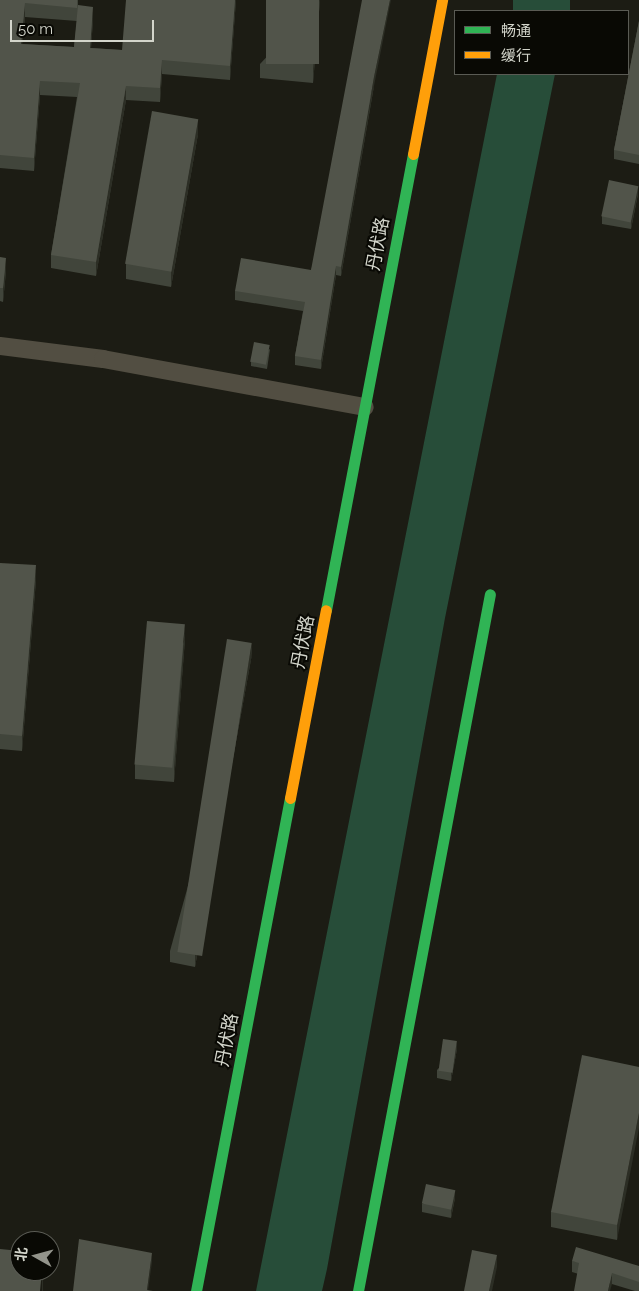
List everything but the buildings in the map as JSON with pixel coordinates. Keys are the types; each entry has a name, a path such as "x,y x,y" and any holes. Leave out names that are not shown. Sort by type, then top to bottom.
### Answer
{"main road":[{"name":"丹伏路","path":"196,1291 442,0"},
{"path":"358,1291 490,594"}],"street":[{"path":"0,346 103,359 365,407"}],"shaded area":[{"path":"513,0 570,0 570,10 513,10"},
{"path":"497,75 555,75 445,618 322,1291 256,1291"}],"traffic: fast":[{"path":"326,610 413,154"},
{"path":"358,1291 490,594"},
{"path":"196,1291 290,798"}],"traffic: slow":[{"path":"413,154 442,0"},
{"path":"290,798 326,610"}]}
